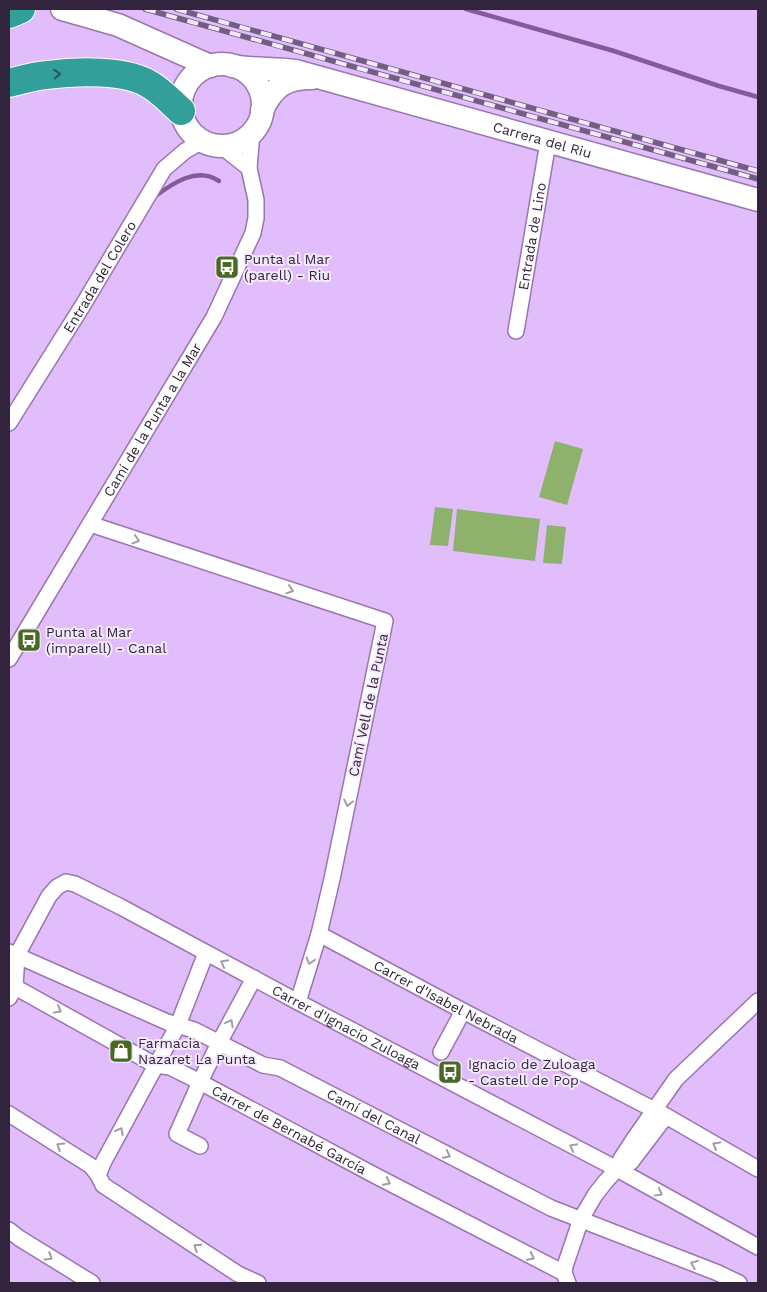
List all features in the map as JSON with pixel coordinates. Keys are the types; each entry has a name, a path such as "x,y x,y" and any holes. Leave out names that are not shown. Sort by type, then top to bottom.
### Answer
{"highway":[{"path":"9,14 21,9"},
{"path":"9,82 46,75 83,72 120,74 137,78 183,100"}],"street":[{"name":"Carrera del Riu","path":"62,9 118,25 158,44 221,66 296,71 758,200"},
{"name":"Carrera del Riu","path":"158,44 174,64 183,100"},
{"path":"211,143 230,145 238,142 246,138 257,125 262,110 261,94 252,78 246,73 221,66 194,75 188,82 183,100 184,120 194,136 211,143 249,168"},
{"name":"Carrera del Riu","path":"262,110 268,97 287,82 298,78 325,79"},
{"name":"Camí de la Punta a la Mar","path":"9,659 214,317 253,233 256,218 256,200 249,168 252,132"},
{"name":"Entrada de Lino","path":"516,331 546,154 550,141"},
{"name":"Entrada del Colero","path":"9,423 164,169 185,151 211,143"},
{"name":"Camí Vell de la Punta","path":"90,524 385,622 332,879 319,934 298,1002"},
{"name":"Carrer d'Ignacio Zuloaga","path":"13,953 49,896 57,887 66,882 86,888 616,1169 758,1247"},
{"name":"Carrer d'Isabel Nebrada","path":"319,934 660,1113 758,1169"},
{"path":"12,992 13,953"},
{"name":"Camí del Canal","path":"13,953 167,1022 194,1030 263,1065 280,1068 552,1208 739,1283"},
{"path":"98,1175 178,1025 206,953"},
{"path":"200,1146 177,1134 219,1043 254,978"},
{"name":"Carrer de Bernabé García","path":"12,992 155,1065 170,1067 200,1082 566,1278"},
{"path":"566,1278 570,1251 581,1219 595,1195 616,1169 625,1152 660,1113 676,1078 758,1001"},
{"path":"441,1052 463,1011"},
{"path":"9,1114 91,1166 103,1185 235,1279 258,1283"},
{"path":"9,1230 92,1283"}],"green space":[{"path":"555,441 583,449 567,505 539,497"},
{"path":"435,507 453,509 448,546 430,545"},
{"path":"457,509 540,519 535,561 453,551"},
{"path":"547,525 566,527 562,564 543,563"}],"waterway":[{"path":"466,9 614,51 758,97"},
{"path":"154,197 176,182 193,176 202,175 219,181"}],"railway":[{"path":"145,9 758,179"},
{"path":"176,9 758,171"}],"place":[{"name":"Punta al Mar (parell) - Riu","path":"227,267"},
{"name":"Punta al Mar (imparell) - Canal","path":"29,640"},
{"name":"Farmacia Nazaret La Punta","path":"121,1051"},
{"name":"Ignacio de Zuloaga - Castell de Pop","path":"450,1072"}]}
